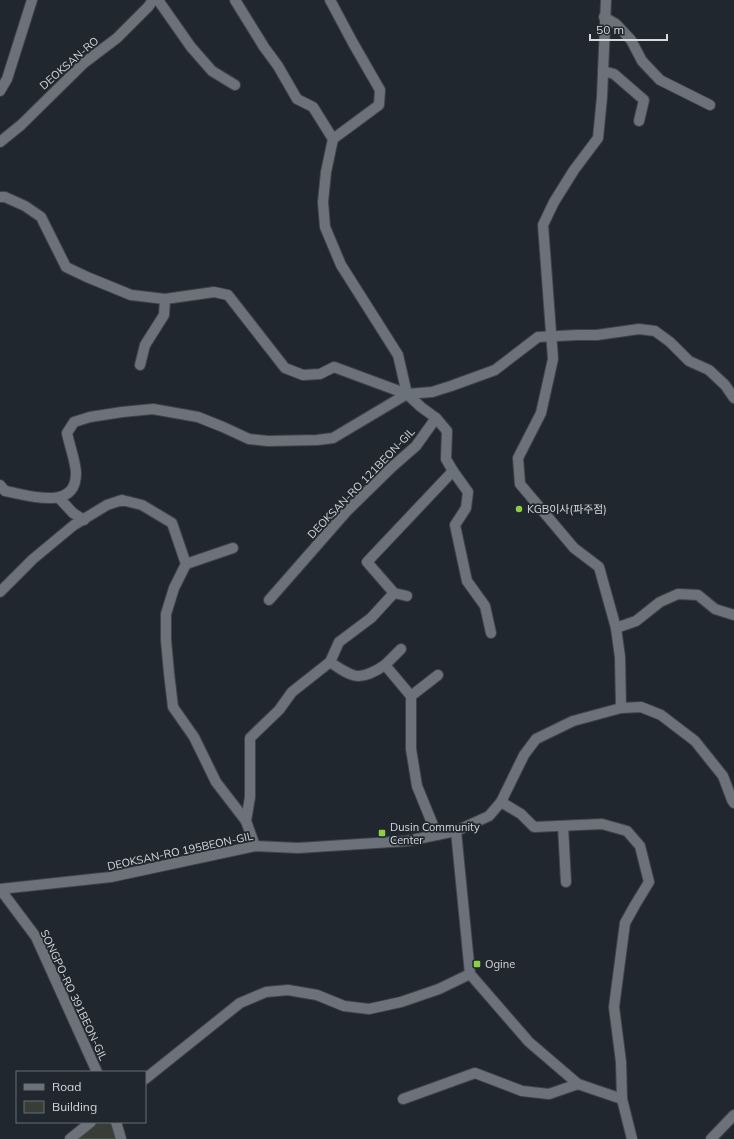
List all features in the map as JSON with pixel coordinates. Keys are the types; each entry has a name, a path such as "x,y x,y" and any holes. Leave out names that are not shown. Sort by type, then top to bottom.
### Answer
{"street":[{"path":"0,92 7,79 32,0"},
{"name":"DEOKSAN-RO","path":"0,142 21,125 84,63 117,38 153,0"},
{"path":"158,0 191,47 212,71 235,85"},
{"path":"235,0 278,66 297,99 313,107 333,139"},
{"path":"330,0 380,90 380,105 333,139 326,172 323,202 325,228 341,264 398,355 407,394"},
{"path":"606,0 604,17 602,97 598,138 574,170 554,202 543,225 553,359 541,413 518,458 520,484 574,548 599,567 616,628 620,657 621,708"},
{"path":"604,17 616,24 631,40 642,61 660,80 710,105"},
{"path":"603,72 614,74 644,100 638,121"},
{"path":"0,197 5,197 25,206 41,217 66,267 131,295 165,299 214,292 228,295 285,368 303,375 320,374 334,367 407,394 436,418 446,431 446,459 468,492 466,508 456,525 467,580 484,606 491,633"},
{"path":"140,365 145,346 164,315 165,299"},
{"path":"0,485 5,491 46,498 58,498 69,492 74,485 76,472 67,433 74,422 90,417 122,412 153,409 198,417 249,439 268,441 317,440 333,438 407,394 432,392 495,370 538,337 597,335 639,329 655,330 670,342 689,361 709,370 725,385 734,398"},
{"name":"DEOKSAN-RO 121BEON-GIL","path":"269,600 347,511 416,446 436,418"},
{"path":"407,596 394,593 367,562 453,471"},
{"path":"58,498 72,513 84,520"},
{"path":"0,592 33,559 74,525 108,505 122,500 142,505 172,522 186,564"},
{"path":"234,548 186,564 174,588 166,614 168,673 173,707 194,737 216,782 246,821 254,846"},
{"path":"246,821 250,797 250,738 279,710 292,692 330,662 339,642 371,618 394,593"},
{"path":"616,628 636,621 660,602 678,594 698,595 715,609 734,615"},
{"path":"330,662 342,670 358,677 373,674 385,665 401,649"},
{"path":"385,665 411,696 411,749 417,786 437,834"},
{"path":"411,696 438,675"},
{"name":"DEOKSAN-RO 195BEON-GIL","path":"0,889 111,878 254,846 298,848 407,841 456,831 489,816 501,802 524,755 536,739 572,721 621,708 641,707 661,715 695,741 723,776 734,803"},
{"path":"501,802 521,814 534,827 602,824 627,831 640,846 649,882 625,924 614,1007 621,1062 622,1099 632,1139"},
{"path":"563,826 566,882"},
{"path":"456,831 470,974 529,1042 578,1084 622,1099"},
{"name":"SONGPO-RO 391BEON-GIL","path":"0,889 36,937 97,1071"},
{"path":"146,1078 240,1003 266,992 288,990 317,995 344,1006 369,1008 401,1002 439,988 470,974"},
{"path":"402,1099 475,1073 522,1091 549,1094 578,1084"},
{"path":"710,1139 734,1115"},
{"path":"70,1139 90,1123"},
{"path":"116,1123 121,1139"}],"building":[{"path":"95,1123 111,1123 117,1139 75,1139"}],"place":[{"name":"KGB이사(파주점)","path":"519,509"},
{"name":"Dusin Community Center","path":"382,833"},
{"name":"Ogine","path":"477,964"}]}
